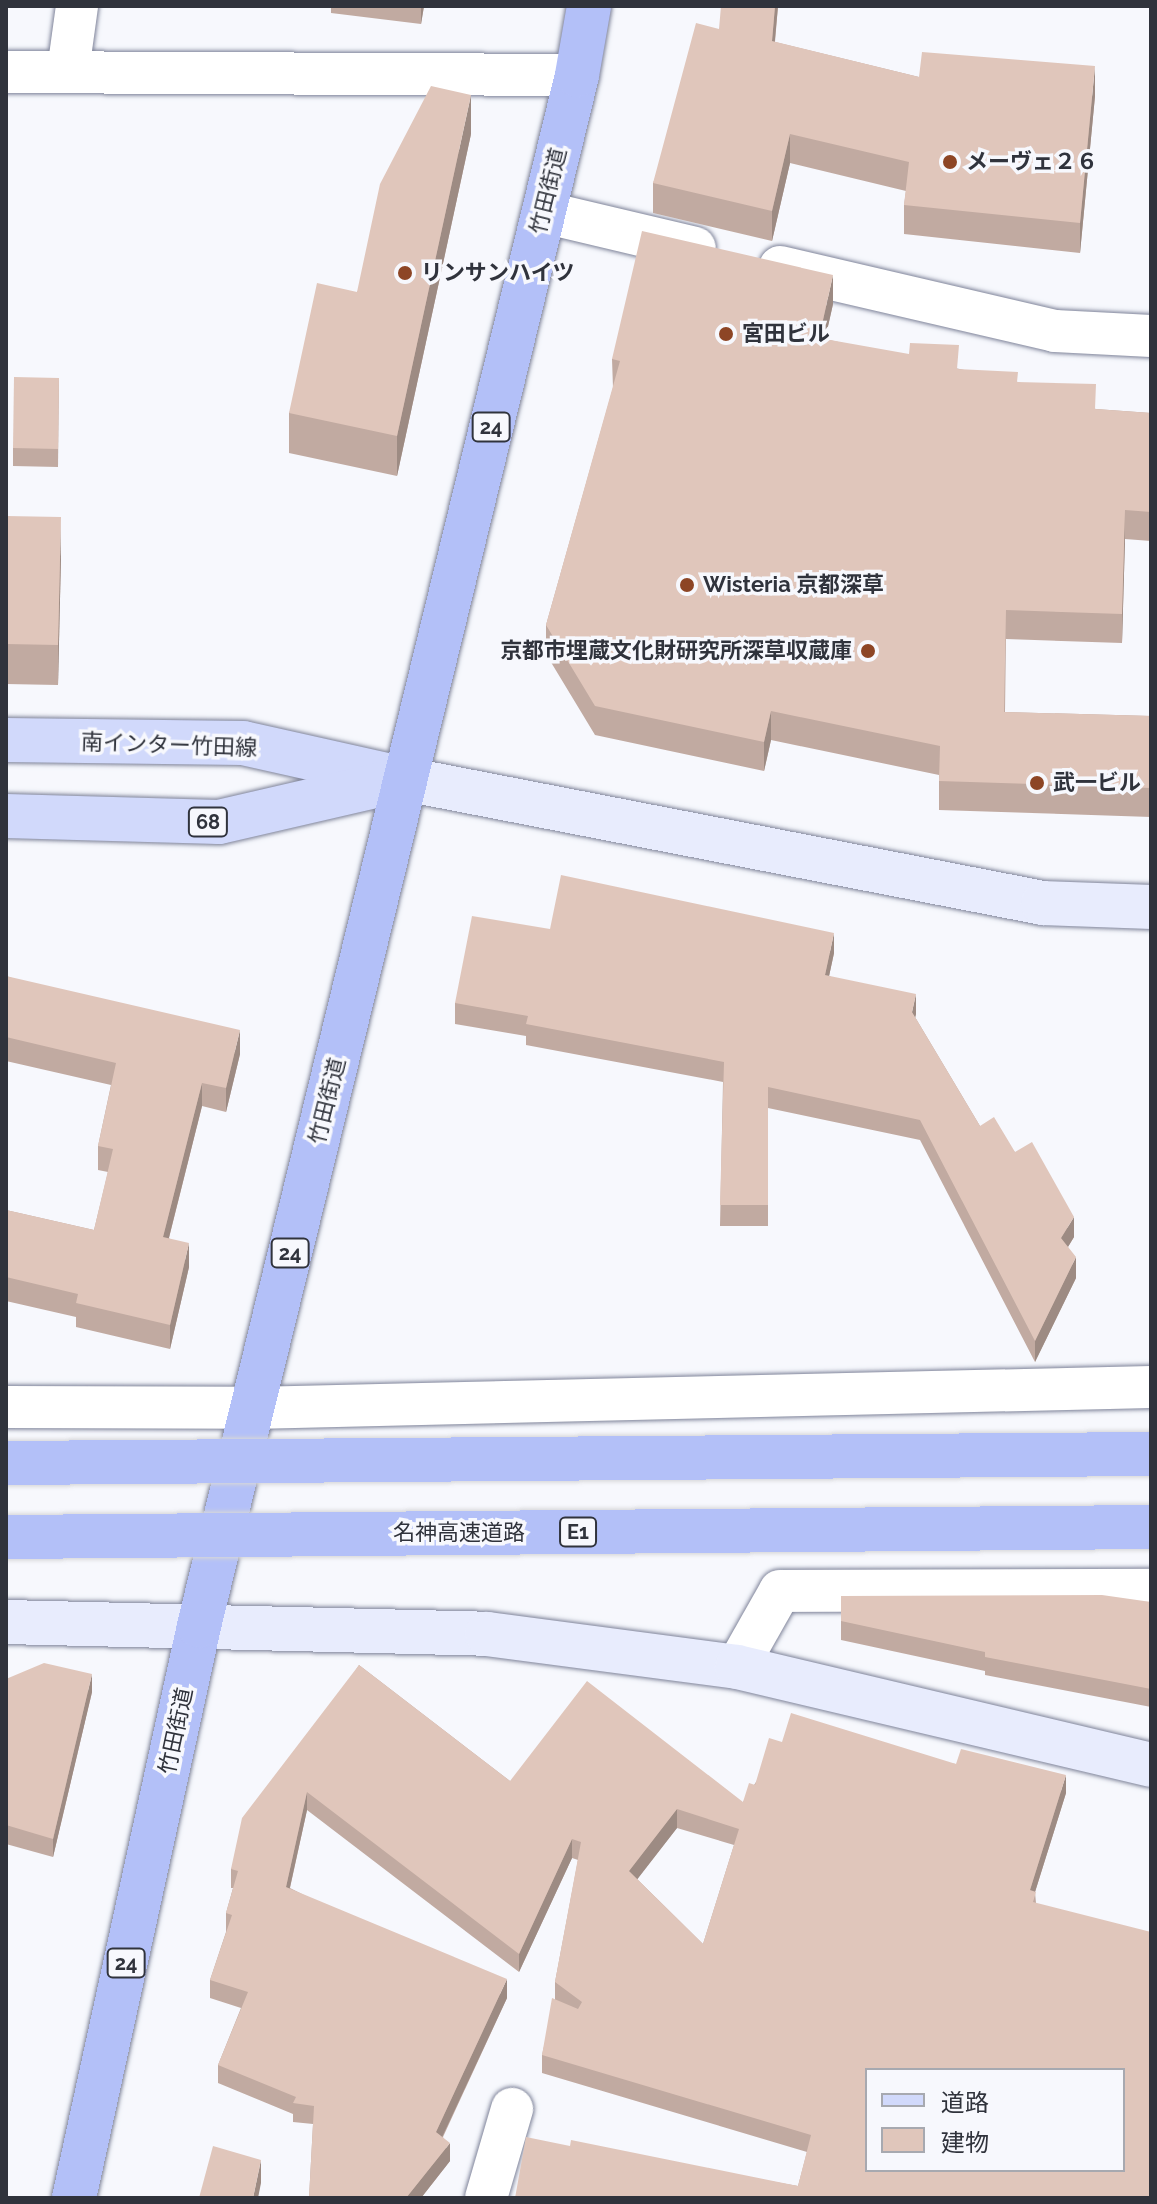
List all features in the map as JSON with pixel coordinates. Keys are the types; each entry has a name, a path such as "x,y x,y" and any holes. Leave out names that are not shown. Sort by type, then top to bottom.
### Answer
{"highway":[{"name":"竹田街道","path":"74,2198 199,1626 577,75 589,6"},
{"path":"6,1463 1151,1454"},
{"name":"名神高速道路","path":"6,1537 1151,1527"}],"main road":[{"name":"南インター竹田線","path":"6,740 243,743 405,779"},
{"name":"68","path":"6,816 219,822 405,779"}],"street":[{"path":"68,71 77,6"},
{"path":"6,72 577,75"},
{"path":"543,212 1055,331 1151,336"},
{"path":"405,779 1043,903 1151,907"},
{"path":"6,1407 252,1408 1151,1387"},
{"path":"737,1667 780,1591 1151,1590"},
{"path":"8,1624 487,1634 737,1667 1151,1765"},
{"path":"486,2198 512,2109"}],"building":[{"path":"721,6 775,6 772,41 919,77 922,52 1095,66 1080,223 904,205 909,162 790,134 772,211 653,183 696,23 719,29"},
{"name":"リンサンハイツ","path":"431,86 471,95 397,436 289,413 317,283 357,292 380,184"},
{"path":"642,231 833,275 819,338 909,354 910,343 959,345 957,369 1018,372 1017,382 1096,384 1095,409 1151,413 1151,512 1125,510 1122,614 1006,610 1004,712 1151,716 1151,788 939,781 940,746 771,711 764,742 595,706 546,625 620,361 612,359"},
{"path":"14,377 59,378 58,449 13,448"},
{"path":"6,516 61,517 58,645 6,644"},
{"path":"561,875 834,933 825,975 916,994 912,1012 980,1126 994,1117 1015,1152 1032,1142 1074,1217 1061,1238 1076,1257 1035,1341 920,1120 768,1087 768,1205 720,1205 724,1062 526,1024 528,1016 455,1003 472,916 550,929"},
{"path":"6,976 240,1030 226,1088 202,1083 163,1237 189,1243 170,1325 76,1303 78,1294 6,1277 6,1210 94,1230 113,1149 98,1146 116,1063 6,1037"},
{"path":"1102,1595 1151,1602 1151,1689 985,1657 985,1652 841,1621 841,1596"},
{"path":"44,1663 92,1674 53,1839 6,1825 6,1679"},
{"path":"359,1665 510,1781 587,1681 743,1802 749,1783 755,1785 769,1738 782,1742 791,1713 956,1764 961,1749 1066,1775 1030,1890 1036,1892 1033,1902 1151,1932 1151,2198 515,2198 526,2137 570,2146 571,2140 798,2186 811,2135 542,2055 552,1998 578,2009 582,2002 555,1982 581,1842 572,1839 519,1954 307,1792 286,1887 507,1979 436,2132 450,2143 406,2198 309,2198 314,2106 293,2103 296,2097 218,2065 248,1992 210,1980 232,1915 226,1913 238,1871 231,1869 242,1818","holes":["677,1809 739,1829 703,1944 629,1871"]},
{"path":"213,2146 261,2160 253,2198 199,2198"}],"place":[{"name":"メーヴェ２６","path":"950,162"},
{"name":"リンサンハイツ","path":"405,273"},
{"name":"宮田ビル","path":"726,334"},
{"name":"Wisteria 京都深草","path":"687,585"},
{"name":"京都市埋蔵文化財研究所深草収蔵庫","path":"868,651"},
{"name":"武一ビル","path":"1037,783"}]}
